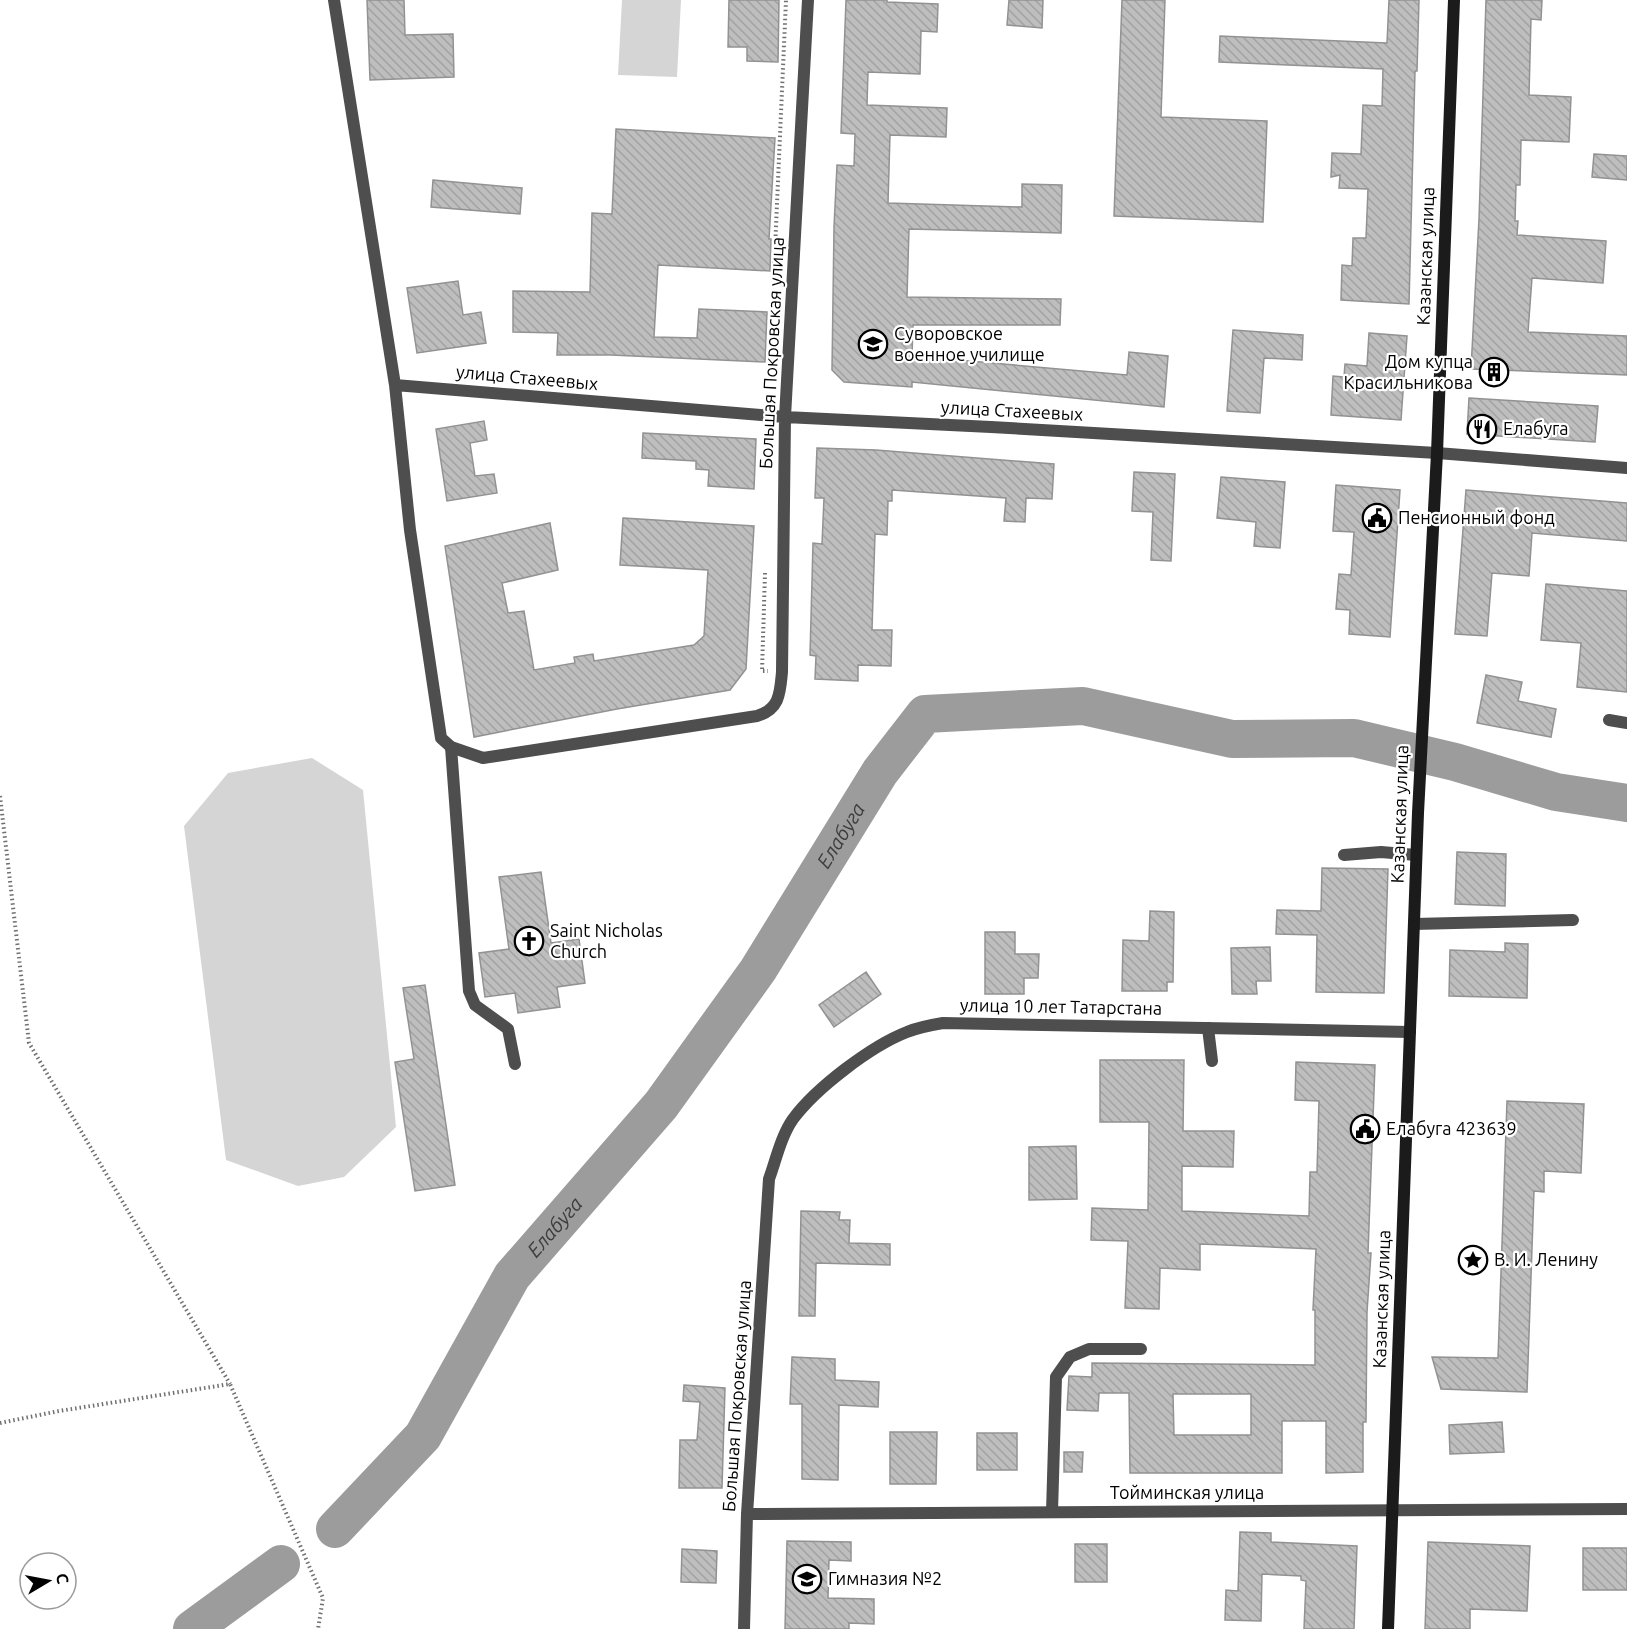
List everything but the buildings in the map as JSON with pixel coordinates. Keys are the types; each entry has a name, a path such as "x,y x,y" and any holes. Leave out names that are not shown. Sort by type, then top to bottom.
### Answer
{"street":[{"path":"334,0 394,385 410,530 441,738 452,747 469,992 475,1005 508,1029 515,1064"},
{"name":"Большая Покровская улица","path":"452,747 483,758 758,716 774,707 780,692 782,672 785,417 808,0"},
{"name":"Казанская улица","path":"1388,1629 1416,855 1437,453 1454,0"},
{"name":"улица Стахеевых","path":"394,385 785,417 1437,453 1627,468"},
{"path":"1609,720 1627,723"},
{"path":"1344,855 1381,852 1416,855"},
{"path":"1414,924 1573,920"},
{"name":"улица 10 лет Татарстана","path":"774,1166 782,1140 792,1120 808,1102 852,1065 889,1041 920,1027 943,1023 1410,1032"},
{"path":"1208,1028 1212,1061"},
{"name":"Большая Покровская улица","path":"744,1629 747,1514 769,1179 774,1166"},
{"path":"1052,1512 1056,1377 1070,1357 1089,1349 1141,1349"},
{"name":"Тойминская улица","path":"747,1514 1627,1509"}],"path":[{"path":"0,796 28,1043 230,1384 323,1598 318,1629"},
{"path":"0,1423 230,1384"}],"shaded area":[{"path":"622,0 681,0 677,77 618,75"},
{"path":"312,758 363,790 396,1127 344,1177 298,1186 226,1160 184,826 228,773"}],"waterway":[{"name":"Елабуга","path":"335,1529 423,1436 512,1276 661,1105 758,970 880,772 925,714 1083,706 1232,739 1354,738 1455,762 1556,792 1627,803"},
{"name":"Елабуга","path":"192,1629 281,1564"}],"place":[{"name":"Суворовское военное училище","path":"873,344"},
{"name":"Дом купца Красильникова","path":"1494,372"},
{"name":"Елабуга","path":"1482,429"},
{"name":"Пенсионный фонд","path":"1377,518"},
{"name":"Saint Nicholas Church","path":"529,941"},
{"name":"Елабуга 423639","path":"1365,1129"},
{"name":"В. И. Ленину","path":"1473,1260"},
{"name":"Гимназия №2","path":"807,1579"}]}
